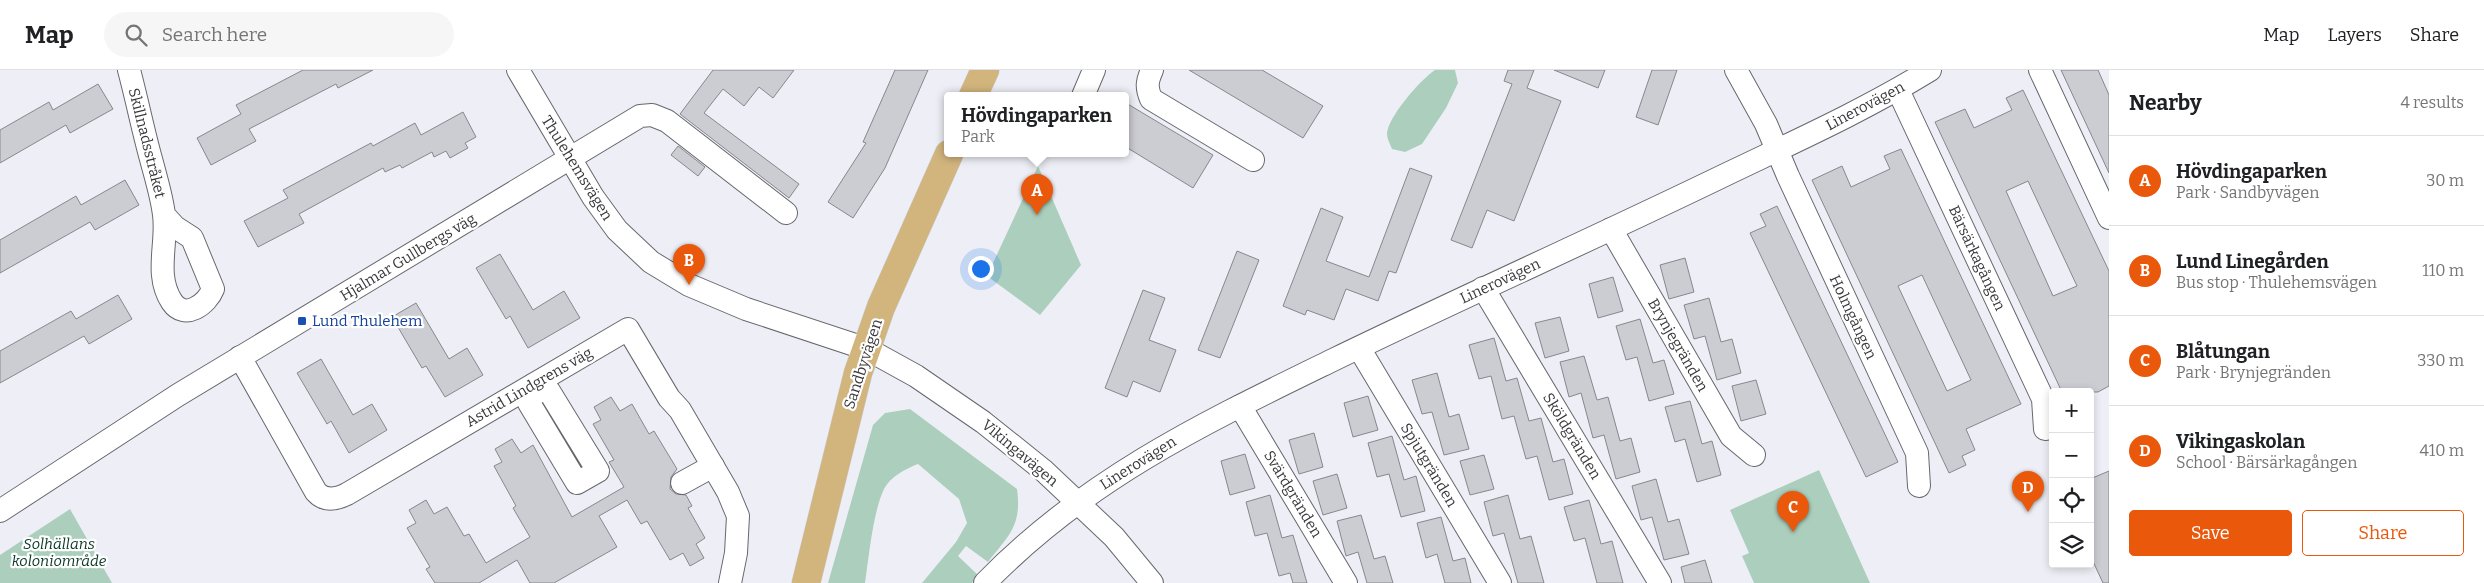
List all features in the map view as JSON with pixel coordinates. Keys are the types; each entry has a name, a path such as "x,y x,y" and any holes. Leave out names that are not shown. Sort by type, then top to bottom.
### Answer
{"main road":[{"path":"976,92 985,70"},
{"name":"Sandbyvägen","path":"806,583 845,419 881,307 948,157"}],"street":[{"name":"Skillnadsstråket","path":"130,70 164,215"},
{"name":"Thulehemsvägen","path":"518,70 593,197 617,230 632,246 666,272 689,285 746,309 867,350"},
{"path":"1085,92 1094,70"},
{"path":"1152,70 1147,80 1147,91 1151,99 1254,160"},
{"name":"Holmgången","path":"1736,70 1766,124 1776,150 1917,453 1918,486"},
{"name":"Linerovägen","path":"985,583 1037,535 1076,504 1125,469 1178,437 1484,288 1776,150 1898,90 1930,70"},
{"path":"2040,70 2109,218"},
{"name":"Bärsärkagången","path":"1898,90 2043,399 2044,430"},
{"name":"Hjalmar Gullbergs väg","path":"0,511 96,446 240,357 570,160 632,120 652,115 667,121 786,214"},
{"name":"Brynjegränden","path":"1611,229 1731,436 1754,455"},
{"name":"Sköldgränden","path":"1484,288 1660,583"},
{"name":"Astrid Lindgrens väg","path":"240,357 316,492 330,499 347,494 534,388 628,329 713,466 728,492 738,516 736,553 730,583"},
{"name":"Spjutgränden","path":"1359,348 1500,583"},
{"name":"Vikingavägen","path":"867,350 916,376 983,422 1043,470 1076,504 1114,537 1152,583"},
{"name":"Svärdgränden","path":"1240,406 1346,583"},
{"path":"682,483 713,466"}],"green space":[{"path":"1435,70 1455,70 1458,83 1446,108 1422,144 1405,152 1392,149 1388,140 1388,127 1398,109"},
{"path":"1038,166 1081,265 1040,315 987,276"},
{"path":"910,409 1017,489 1018,512 1016,521 1008,537 988,562 966,546 958,556 978,575 972,583 922,583 956,542 967,523 959,499 918,464 894,477 884,489 874,522 865,583 828,583 873,425 885,413"},
{"path":"1819,470 1870,583 1754,583 1742,556 1749,553 1730,510"},
{"name":"Solhällans koloniområde","path":"70,509 112,583 0,583 0,555"}],"building":[{"path":"303,70 373,70 338,88 336,84 249,129 256,141 211,165 197,138 241,114 236,105"},
{"path":"713,70 794,70 773,98 759,87 744,106 723,89 704,113 799,184 789,198 680,114"},
{"path":"895,70 928,70 885,168 853,218 828,202 866,143 863,142"},
{"path":"1189,70 1262,70 1323,106 1303,138"},
{"path":"1508,70 1534,70 1527,88 1561,101 1514,221 1487,210 1472,248 1451,240 1512,84 1504,81"},
{"path":"1554,70 1605,70 1598,88"},
{"path":"1652,70 1677,70 1658,125 1636,117"},
{"path":"2061,70 2098,70 2109,95 2109,173"},
{"path":"98,84 113,109 70,133 66,125 0,163 0,130 49,102 53,110"},
{"path":"2023,90 2109,271 2109,386 2098,392 2094,392 2094,388 2060,388 1935,122 1965,109 1974,128 2012,110 2006,98","holes":["2028,181 2077,286 2053,296 2006,191"]},
{"path":"1129,105 1213,155 1193,188 1129,149"},
{"path":"463,112 476,137 465,143 468,148 450,158 446,151 434,157 432,152 402,168 400,165 385,172 383,168 299,214 304,223 258,247 244,221 288,198 283,190 371,143 373,146 415,123 421,135"},
{"path":"678,146 705,167 698,176 671,155"},
{"path":"1901,149 2021,404 1966,429 1975,450 1962,456 1966,465 1949,473 1812,180 1842,166 1851,187 1890,169 1884,156","holes":["1922,275 1971,380 1947,391 1898,286"]},
{"path":"1410,168 1432,176 1396,273 1389,271 1378,301 1346,289 1334,320 1307,310 1305,315 1283,306 1321,208 1343,217 1326,261 1369,277"},
{"path":"125,180 139,205 95,230 90,222 0,273 0,240 76,196 81,205"},
{"path":"1777,206 1898,462 1866,477 1750,233 1766,226 1760,214"},
{"path":"1237,251 1259,260 1220,358 1198,350"},
{"path":"500,254 533,310 564,291 580,318 528,348 510,316 506,319 476,268"},
{"path":"1685,258 1694,292 1669,299 1660,265"},
{"path":"1613,277 1623,311 1598,318 1589,284"},
{"path":"1143,290 1165,298 1149,340 1176,350 1160,392 1133,381 1127,397 1105,388"},
{"path":"118,295 132,319 89,344 84,336 0,383 0,351 71,311 76,319"},
{"path":"1709,298 1721,342 1732,339 1741,373 1717,380 1705,336 1694,339 1684,305"},
{"path":"416,303 449,359 467,348 483,375 445,397 426,366 422,368 392,317"},
{"path":"1560,317 1569,351 1545,358 1535,323"},
{"path":"1640,319 1653,363 1664,360 1674,394 1649,401 1637,357 1626,360 1616,326"},
{"path":"1494,338 1506,381 1517,378 1529,421 1541,418 1553,462 1564,459 1573,494 1549,500 1537,456 1526,459 1514,416 1502,419 1491,376 1479,379 1469,345"},
{"path":"1584,356 1597,400 1608,397 1620,441 1631,438 1640,472 1616,479 1604,435 1593,438 1581,393 1569,397 1560,362"},
{"path":"321,359 353,415 372,404 387,430 349,453 331,421 327,424 297,373"},
{"path":"1437,373 1449,417 1459,414 1469,449 1444,455 1432,412 1422,414 1412,380"},
{"path":"1756,380 1766,414 1741,421 1732,386"},
{"path":"1368,396 1378,430 1353,437 1344,403"},
{"path":"611,397 620,411 632,404 649,434 654,431 677,469 671,477 670,489 676,494 686,495 692,506 688,508 705,538 696,544 704,558 690,566 683,553 670,560 647,521 641,524 627,500 599,516 617,547 554,583 530,583 517,560 479,583 435,583 426,569 430,567 407,528 416,523 409,510 426,500 434,514 447,507 464,536 469,534 486,563 530,537 513,508 516,506 494,466 502,462 495,449 512,439 521,453 533,445 572,517 624,487 609,462 614,460 593,424 601,420 594,407"},
{"path":"1690,401 1702,444 1712,441 1721,475 1697,482 1685,439 1675,442 1665,407"},
{"path":"1314,433 1323,467 1299,474 1289,440"},
{"path":"1392,436 1404,480 1416,476 1425,511 1401,517 1389,474 1377,477 1368,443"},
{"path":"1245,454 1255,488 1230,495 1221,461"},
{"path":"1484,455 1494,489 1470,495 1460,461"},
{"path":"2109,471 2109,583 2103,583 2094,564 2094,477"},
{"path":"1337,474 1347,508 1323,515 1313,481"},
{"path":"1656,479 1668,522 1679,519 1689,554 1664,560 1652,517 1641,520 1632,486"},
{"path":"1270,495 1282,538 1293,535 1307,583 1293,583 1290,573 1279,576 1267,533 1255,536 1246,502"},
{"path":"1508,495 1520,539 1531,536 1544,583 1518,583 1504,533 1493,536 1484,502"},
{"path":"1589,500 1601,544 1612,541 1623,583 1597,583 1585,538 1574,541 1564,507"},
{"path":"1361,515 1374,559 1385,556 1393,583 1367,583 1358,552 1346,556 1337,521"},
{"path":"1441,517 1453,561 1465,558 1471,583 1445,583 1437,554 1426,558 1417,523"},
{"path":"1705,560 1712,583 1685,583 1681,567"}],"place":[{"name":"Hövdingaparken","path":"1037,215"},
{"name":"Lund Linegården","path":"689,285"},
{"name":"Lund Thulehem","path":"302,321"},
{"name":"Vikingaskolan","path":"2028,512"},
{"name":"Blåtungan","path":"1793,532"}]}
